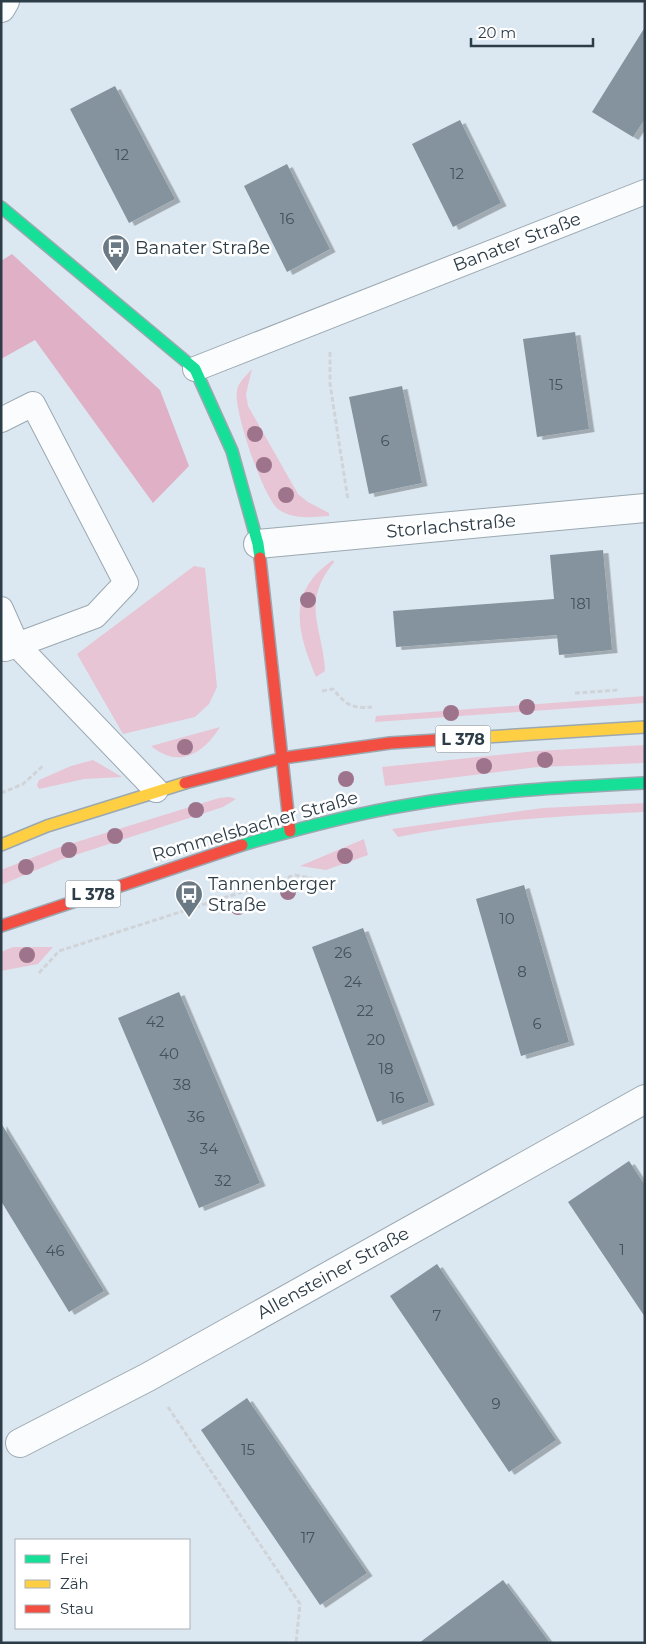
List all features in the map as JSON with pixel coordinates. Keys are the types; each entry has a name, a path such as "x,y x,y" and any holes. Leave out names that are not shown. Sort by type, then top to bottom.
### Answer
{"main road":[{"path":"1,207 195,369 232,451 258,544 274,703 283,758 290,831"},
{"name":"L 378","path":"1,845 47,826 156,790 283,758 382,744 645,727"},
{"name":"Rommelsbacher Straße","path":"1,926 185,861 290,831 374,811 452,798 541,788 645,783"}],"street":[{"path":"1,8 5,1"},
{"name":"Storlachstraße","path":"258,544 645,508"},
{"name":"Allensteiner Straße","path":"20,1444 148,1378 645,1099"}],"lane":[{"name":"Banater Straße","path":"195,369 645,192"},
{"path":"1,420 33,404 126,583 95,616 11,647"},
{"path":"1,609 11,647 107,739 156,790"}],"path":[{"path":"325,318 333,342 329,355 330,384 348,501 344,506"},
{"path":"322,691 333,689 344,703 362,708 382,706"},
{"path":"567,694 626,690"},
{"path":"1,793 22,784 44,765"},
{"path":"39,973 59,951 295,875 311,878 326,888"},
{"path":"148,1378 300,1604 296,1643"}],"shaded area":[{"path":"12,254 160,390 189,466 153,503 35,340 1,359 1,261"},
{"path":"252,369 246,394 248,406 298,494 308,502 329,513 329,516 302,517 290,515 278,509 265,488 250,452 237,401 239,385"},
{"path":"333,560 334,562 324,577 318,591 316,603 316,616 325,671 316,677 304,644 301,629 302,599 308,585 318,572"},
{"path":"194,566 205,568 217,687 209,704 195,717 123,734 77,654"},
{"path":"645,696 645,703 375,722 376,716"},
{"path":"220,727 206,745 190,755 171,757 151,746"},
{"path":"645,745 645,763 538,767 385,786 382,767 537,751"},
{"path":"93,760 122,777 84,779 39,789 37,785 39,780 71,766"},
{"path":"230,797 236,799 223,807 60,860 1,885 1,870 57,848 219,798"},
{"path":"645,803 645,812 552,817 460,826 398,837 392,829 543,808"},
{"path":"364,839 368,855 326,870 300,866"},
{"path":"13,947 53,947 38,964 1,971 1,952"}],"building":[{"path":"645,27 645,119 633,137 592,112"},
{"path":"115,86 175,199 129,223 70,109"},
{"path":"460,120 501,203 453,227 412,144"},
{"path":"287,164 330,249 287,272 244,186"},
{"path":"575,332 589,429 537,437 523,339"},
{"path":"402,386 422,483 369,494 349,397"},
{"path":"603,550 612,650 559,655 557,635 396,647 393,611 554,599 550,555"},
{"path":"524,885 569,1042 521,1056 476,899"},
{"path":"363,928 429,1102 377,1122 312,947"},
{"path":"179,992 260,1183 199,1208 118,1018"},
{"path":"1,1123 104,1291 69,1312 1,1201"},
{"path":"629,1161 645,1185 645,1317 568,1202"},
{"path":"437,1264 556,1440 509,1472 390,1296"},
{"path":"247,1398 367,1573 320,1605 201,1430"},
{"path":"503,1580 550,1643 419,1643"}],"traffic: fast":[{"path":"1,207 195,369 232,451 258,544 260,558"},
{"path":"242,845 345,817 437,800 526,790 645,783"}],"traffic: slow":[{"path":"453,739 645,727"},
{"path":"1,845 47,826 185,783"}],"traffic: jam":[{"path":"260,558 290,831"},
{"path":"185,783 283,758 390,743 453,739"},
{"path":"1,926 242,845"}],"place":[{"name":"Banater Straße","path":"116,272"},
{"name":"Tannenberger Straße","path":"189,918"}]}
